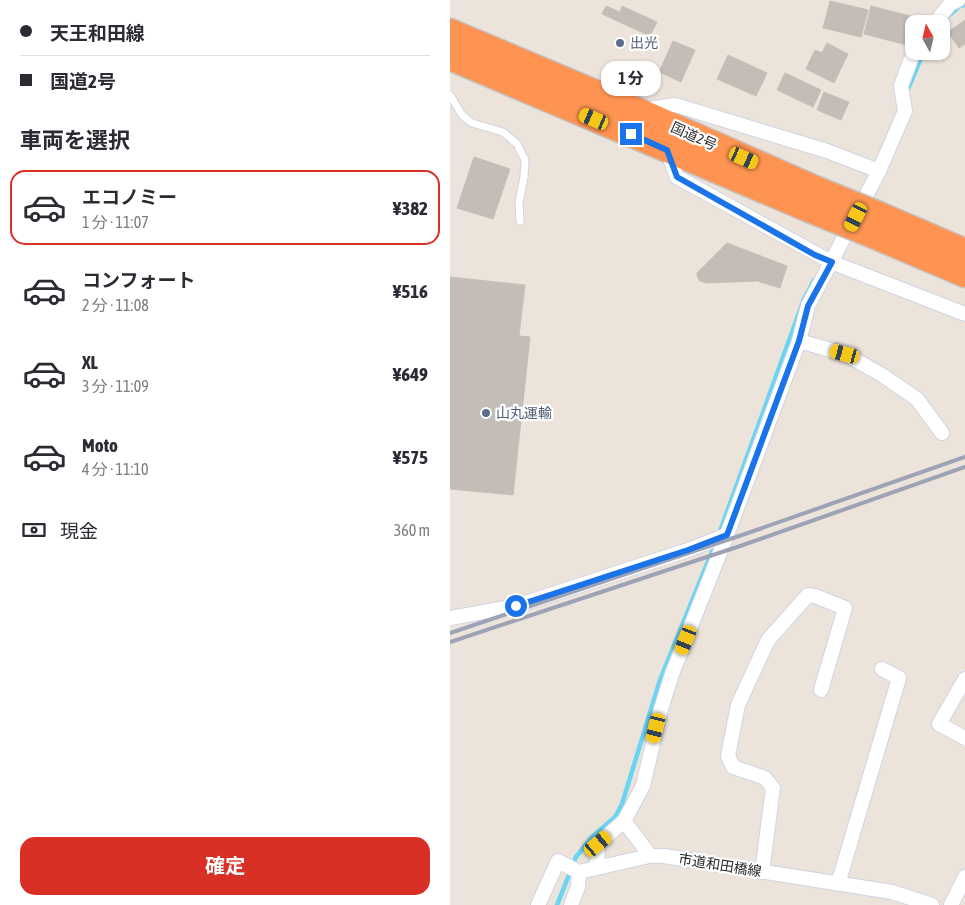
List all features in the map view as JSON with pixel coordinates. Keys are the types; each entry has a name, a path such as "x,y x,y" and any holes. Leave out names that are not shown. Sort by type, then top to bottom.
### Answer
{"highway":[{"name":"国道2号","path":"450,32 638,111 812,199"},
{"name":"国道2号","path":"450,57 667,150 812,199 875,225 965,252"},
{"name":"国道2号","path":"875,225 965,274"}],"street":[{"path":"941,15 950,4 958,0"},
{"path":"597,867 598,844 624,821 643,786 661,709 672,674 799,341 808,306 879,171 905,111 901,86 911,60"},
{"path":"638,111 675,105 826,151 879,171"},
{"path":"667,150 677,177 815,255 965,314"},
{"path":"799,341 845,354 882,375 917,399 942,433"},
{"path":"450,618 516,606 726,536"},
{"path":"762,872 773,788 765,778 733,767 728,756 738,705 768,640 808,595 845,608 821,690"},
{"path":"838,884 899,678 882,669"},
{"path":"965,679 939,724 965,738"},
{"path":"624,821 646,850 648,856"},
{"name":"市道和田橋線","path":"579,872 648,856 664,856 892,892 932,905"},
{"path":"538,905 558,861 579,872 578,887 571,905"},
{"path":"951,905 965,877"}],"lane":[{"path":"450,95 462,115 472,123 503,132 516,144 525,160 519,202 520,221"}],"building":[{"path":"830,1 868,10 861,37 823,28"},
{"path":"606,6 620,12 622,6 657,22 650,36 602,14"},
{"path":"871,6 906,15 905,44 864,34"},
{"path":"965,20 965,44 959,48 950,35 950,31"},
{"path":"673,41 695,50 681,82 659,72"},
{"path":"827,43 848,54 834,83 806,69 815,50 822,53"},
{"path":"728,55 767,73 756,96 717,79"},
{"path":"785,73 821,90 813,107 777,90"},
{"path":"824,92 849,102 841,120 817,110"},
{"path":"474,157 510,169 493,219 457,208"},
{"path":"727,243 787,266 780,288 757,281 707,283 700,281 697,273"},
{"name":"山丸運輸","path":"450,277 525,285 519,336 530,337 513,495 450,489"}],"waterway":[{"path":"950,15 960,6 965,5"},
{"path":"906,94 920,60"},
{"path":"719,534 804,299 814,280"},
{"path":"557,905 576,857 592,837 615,817 622,804 660,680 715,544"}],"railway":[{"path":"450,633 742,535 965,457"},
{"path":"450,642 743,545 965,467"}],"place":[{"name":"出光","path":"620,43"},
{"name":"山丸運輸","path":"486,413"}],"route":[{"path":"516,606 688,550 727,535 799,341 808,306 832,262 815,255 677,177 667,150 631,134"}]}
